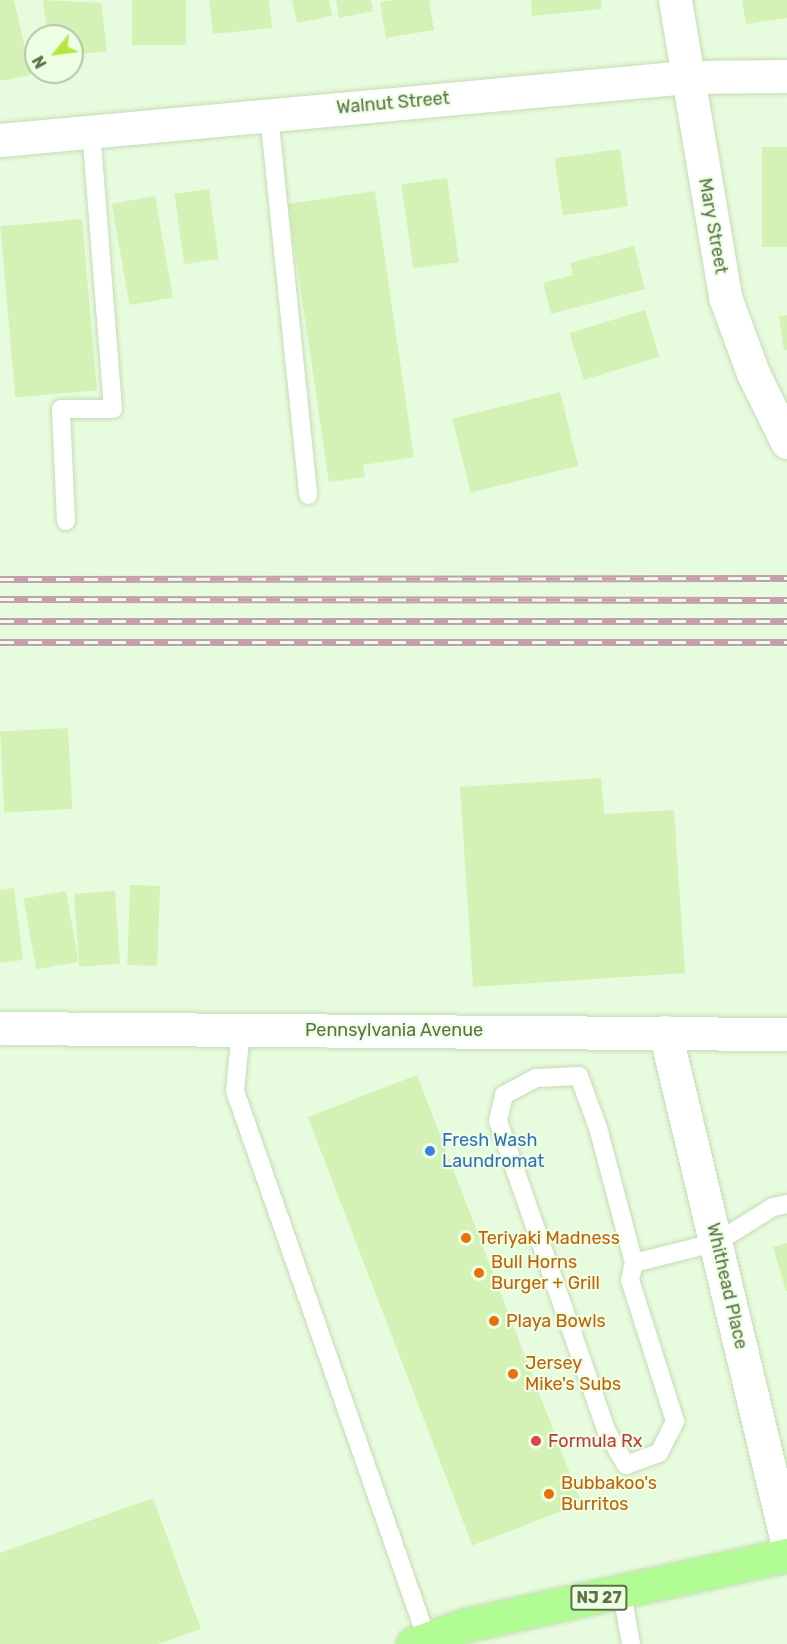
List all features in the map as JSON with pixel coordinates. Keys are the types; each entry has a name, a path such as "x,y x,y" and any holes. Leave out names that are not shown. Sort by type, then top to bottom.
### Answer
{"main road":[{"name":"NJ 27","path":"420,1641 466,1625 622,1593 787,1555"}],"street":[{"name":"Mary Street","path":"675,0 725,297 753,373 787,442"},
{"name":"Walnut Street","path":"0,140 687,77 787,76"},
{"name":"Pennsylvania Avenue","path":"0,1028 664,1032 787,1035"},
{"name":"Whithead Place","path":"664,1032 717,1242 787,1542"}],"lane":[{"path":"269,115 308,495"},
{"path":"66,521 61,410 113,409 91,132"},
{"path":"241,1030 235,1091 420,1641"},
{"path":"579,1076 598,1128 634,1263 630,1280 675,1421 659,1453 626,1465 607,1432 498,1121 504,1095 536,1078 579,1076"},
{"path":"634,1263 717,1242 773,1207 787,1204"},
{"path":"622,1593 631,1644"}],"building":[{"path":"0,0 14,0 24,44 24,76 0,81"},
{"path":"43,0 101,3 107,51 84,54 84,24 46,24"},
{"path":"132,0 186,0 186,45 132,45"},
{"path":"209,0 269,0 272,28 213,34"},
{"path":"292,0 329,0 332,16 297,23"},
{"path":"336,0 371,0 373,11 339,18"},
{"path":"429,0 434,30 386,38 380,2"},
{"path":"531,0 601,0 602,9 532,16"},
{"path":"742,0 787,0 787,18 746,24"},
{"path":"762,147 787,147 787,247 762,247"},
{"path":"620,149 628,206 563,216 555,158"},
{"path":"447,178 459,262 413,269 401,184"},
{"path":"209,189 219,259 184,264 174,194"},
{"path":"375,191 414,457 363,465 365,477 329,482 288,204"},
{"path":"155,196 173,297 130,305 112,204"},
{"path":"82,219 97,390 15,397 0,226"},
{"path":"634,246 645,289 551,314 543,283 573,275 570,263"},
{"path":"645,310 659,357 584,380 569,333"},
{"path":"787,315 787,350 784,351 779,316"},
{"path":"560,392 578,466 471,493 452,419"},
{"path":"68,728 72,809 4,812 0,732"},
{"path":"601,778 604,814 674,810 685,973 473,987 460,787"},
{"path":"130,885 160,886 157,966 127,965"},
{"path":"14,888 23,960 0,963 0,890"},
{"path":"66,891 79,962 36,969 24,898"},
{"path":"115,891 120,964 79,967 74,894"},
{"path":"417,1075 581,1504 472,1545 308,1117"},
{"path":"787,1243 787,1291 786,1291 773,1247"},
{"path":"153,1498 201,1629 158,1644 0,1644 0,1553"}],"railway":[{"path":"0,579 787,578"},
{"path":"0,599 787,600"},
{"path":"0,621 787,621"},
{"path":"0,642 787,642"}],"place":[{"name":"Fresh Wash Laundromat","path":"430,1151"},
{"name":"Teriyaki Madness","path":"466,1238"},
{"name":"Bull Horns Burger + Grill","path":"479,1273"},
{"name":"Playa Bowls","path":"494,1321"},
{"name":"Jersey Mike's Subs","path":"513,1374"},
{"name":"Formula Rx","path":"536,1441"},
{"name":"Bubbakoo's Burritos","path":"549,1494"}]}
